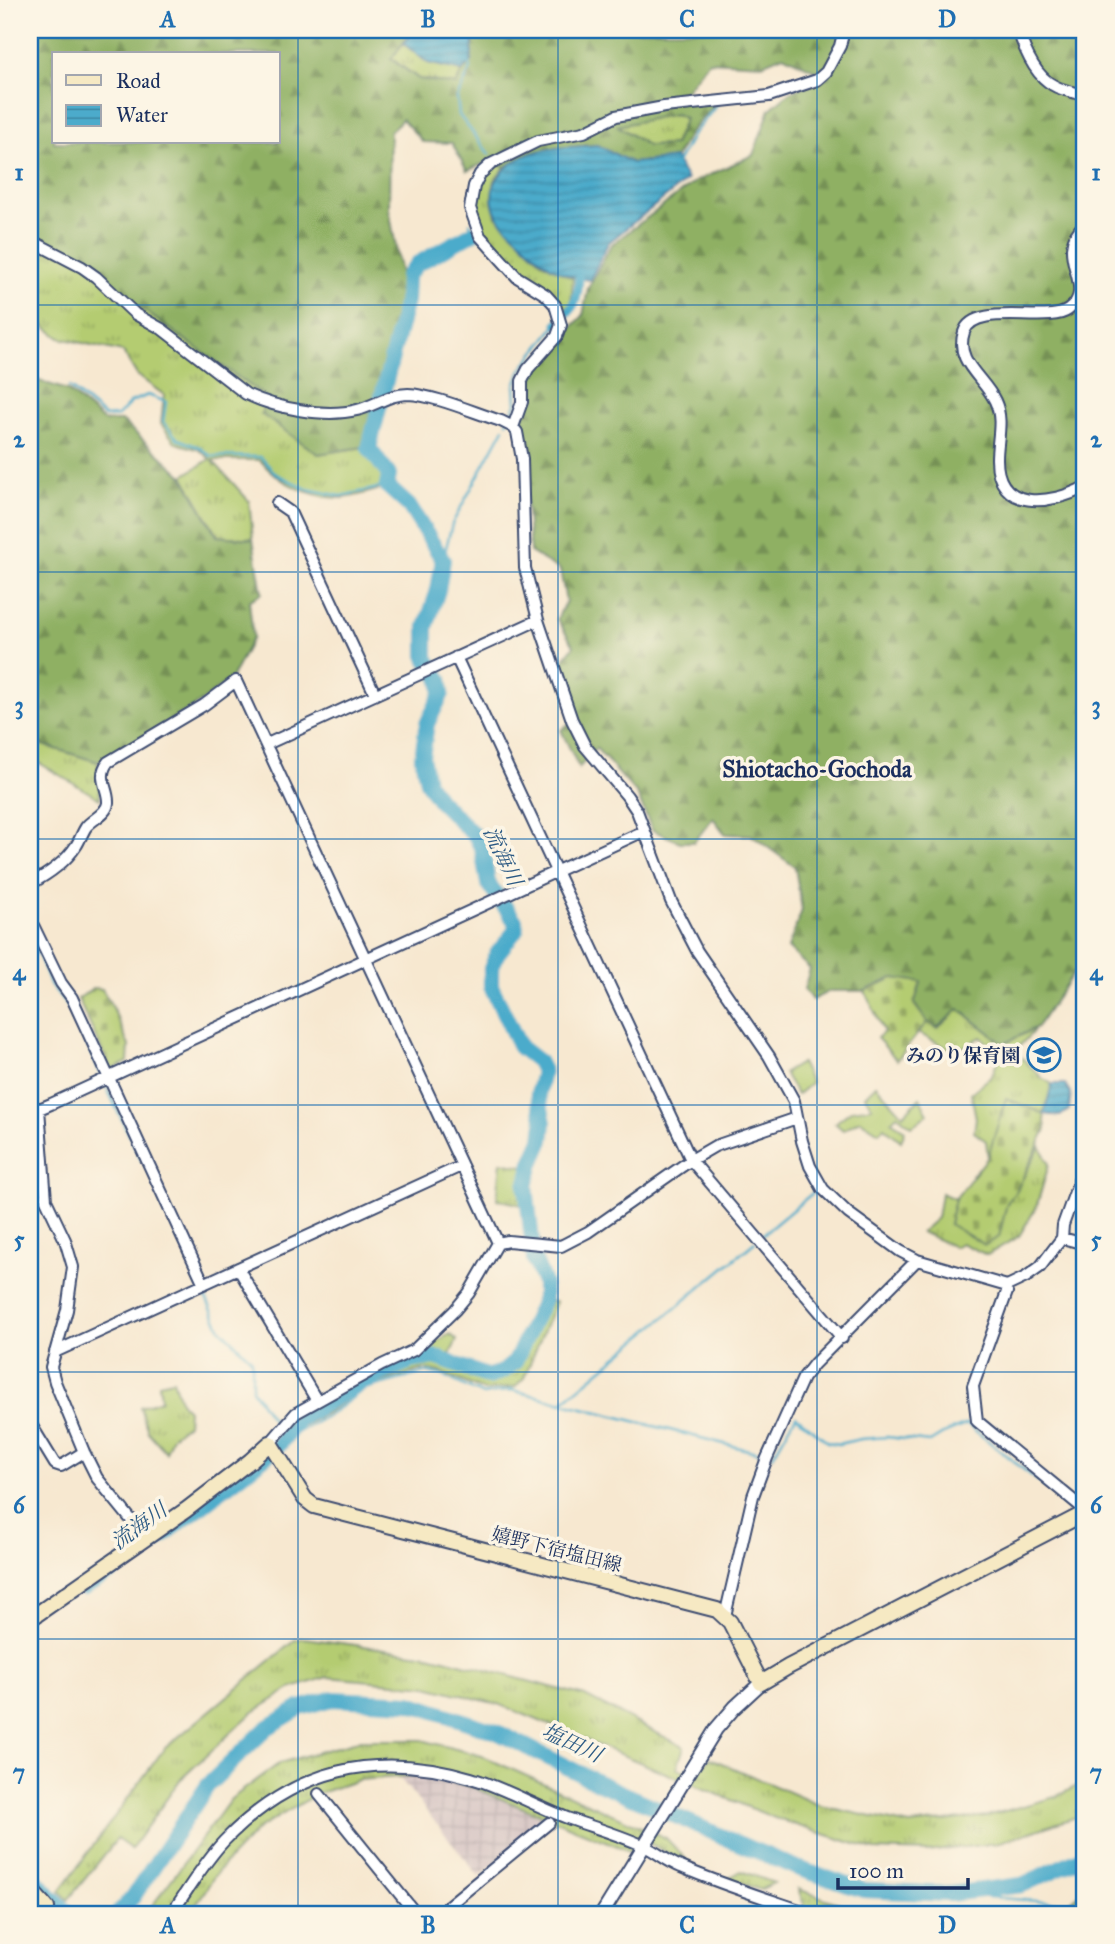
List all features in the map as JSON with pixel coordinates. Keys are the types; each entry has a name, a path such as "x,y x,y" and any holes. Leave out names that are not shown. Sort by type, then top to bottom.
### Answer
{"main road":[{"path":"30,1619 222,1484 270,1443"},
{"name":"嬉野下宿塩田線","path":"270,1443 305,1499 314,1506 717,1610 725,1616"},
{"path":"725,1616 761,1684 788,1667 1085,1512"},
{"path":"30,1889 48,1912"}],"street":[{"path":"513,427 522,402 522,381 528,369 557,336 560,319 555,305 546,295 517,277 480,236 470,208 474,186 480,174 491,164 538,141 584,132 616,116 664,107 769,96 817,80 826,72 840,46 844,30"},
{"path":"1018,30 1031,62 1042,76 1054,86 1085,95"},
{"path":"1085,224 1073,239 1071,254 1080,284 1075,303 1067,311 1052,316 1015,313 974,321 965,328 961,343 963,356 995,400 999,414 998,473 1003,484 1020,500 1031,501 1056,498 1085,487"},
{"path":"30,240 82,267 135,314 162,329 246,394 262,401 284,407 336,413 358,410 406,394 423,396 513,427 517,432 522,459 525,568 538,620 572,720 585,746 628,796 637,811 671,901 697,951 769,1056 794,1101 810,1166 822,1189 848,1213 900,1251 917,1260 1007,1286 1040,1267 1062,1238 1063,1226 1085,1164"},
{"path":"277,503 290,512 375,694"},
{"path":"267,744 538,620"},
{"path":"456,657 691,1160 842,1338"},
{"path":"30,884 47,875 74,849 87,826 106,810 108,802 103,784 103,769 108,762 204,705 236,681 498,1243"},
{"path":"146,1538 97,1478 83,1452 51,1367 67,1310 73,1267 65,1240 46,1200 35,1107 110,1077 644,831"},
{"path":"30,919 110,1077 204,1283"},
{"path":"270,1443 296,1413 414,1350 455,1310 498,1243 508,1241 561,1246 589,1233 691,1160 715,1146 797,1118"},
{"path":"55,1352 461,1166"},
{"path":"1062,1238 1085,1244"},
{"path":"725,1616 753,1496 768,1455 803,1378 917,1260"},
{"path":"238,1268 317,1401"},
{"path":"1007,1286 973,1386 977,1421 1085,1512"},
{"path":"30,1423 55,1464 61,1466 83,1452"},
{"path":"602,1914 716,1729 735,1707 761,1684"},
{"path":"172,1914 223,1843 256,1812 295,1786 329,1774 371,1765 418,1765 474,1779 645,1847 680,1867 811,1914"},
{"path":"319,1794 416,1914"},
{"path":"438,1914 549,1824"}],"shaded area":[{"path":"424,1775 469,1786 548,1820 479,1876 398,1776"}],"green space":[{"path":"30,30 413,30 391,59 419,79 456,85 462,71 471,62 474,30 1085,30 1085,956 1037,1027 1004,1044 959,1009 937,1028 927,1022 914,1004 921,982 893,978 865,991 830,991 812,1000 804,989 810,969 788,948 802,910 795,867 751,835 725,834 713,818 694,842 680,842 652,830 637,794 596,748 579,768 561,730 578,716 559,665 574,646 557,619 566,601 560,570 530,552 526,501 528,458 522,427 528,379 558,341 583,316 588,288 611,245 696,181 753,155 770,109 790,92 829,77 783,55 762,64 709,61 683,94 714,105 691,131 675,158 632,163 597,145 542,150 505,167 491,160 467,171 452,143 423,142 402,119 390,132 389,209 401,275 401,304 364,447 318,454 261,414 266,397 139,307 95,267 48,242 30,272","holes":["675,114 685,118 674,145 648,146 618,126"]},
{"path":"404,44 428,63 462,71 456,85 419,79 391,58"},
{"path":"675,114 685,118 674,145 648,146 617,125"},
{"path":"491,160 505,167 495,180 492,199 496,216 543,263 573,278 571,304 563,310 551,294 518,273 484,233 474,207 480,180"},
{"path":"48,242 95,267 139,307 267,397 318,454 364,447 386,476 381,489 348,497 327,497 294,487 260,460 212,460 249,501 253,539 218,536 183,476 210,459 200,450 176,443 161,424 164,395 137,375 123,352 60,338 30,315 30,272"},
{"path":"30,378 67,390 104,421 122,421 183,476 217,536 253,539 262,593 249,601 253,637 232,677 200,703 98,762 30,741"},
{"path":"30,741 98,762 100,799 36,761 30,753"},
{"path":"893,978 921,982 914,1004 927,1022 897,1060 877,1038 884,1032 865,991"},
{"path":"93,988 102,989 129,1046 128,1062 111,1070 78,999"},
{"path":"959,1009 1004,1044 1037,1027 1015,1051 1042,1078 1052,1084 1044,1114 1006,1099 988,1157 986,1141 974,1132 976,1118 971,1093 992,1076 1000,1054 981,1037 955,1052 918,1033 927,1022 938,1028"},
{"path":"801,1063 811,1083 797,1095 784,1073"},
{"path":"876,1085 903,1115 920,1098 928,1114 912,1126 897,1115 891,1121 905,1130 901,1141 884,1127 879,1132 860,1120 843,1130 835,1123 852,1110 872,1107 865,1096"},
{"path":"1006,1098 1044,1114 1046,1129 1017,1190 1007,1203 999,1237 985,1245 949,1224 955,1199 988,1157"},
{"path":"1040,1146 1049,1164 1036,1208 1019,1236 987,1255 961,1243 954,1247 921,1232 937,1218 941,1193 955,1199 949,1224 1007,1203 972,1175 979,1168 1017,1189"},
{"path":"501,1162 523,1166 525,1206 497,1199"},
{"path":"548,1300 556,1302 524,1378 515,1387 485,1391 440,1372 425,1369 363,1387 327,1413 301,1427 300,1422 360,1385 408,1365 422,1350 450,1334 457,1340 444,1367 488,1382 507,1375 517,1363"},
{"path":"173,1380 181,1403 188,1410 187,1424 172,1436 166,1452 148,1432 140,1407 161,1400 159,1383"},
{"path":"304,1638 429,1655 585,1696 684,1747 677,1768 696,1775 710,1758 821,1806 910,1825 987,1816 1055,1797 1085,1782 1085,1814 997,1843 927,1852 874,1850 777,1819 501,1705 427,1686 327,1677 290,1689 252,1713 180,1780 131,1849 117,1839 68,1900 60,1891 164,1749 295,1640"},
{"path":"361,1740 422,1740 482,1756 666,1838 691,1865 639,1838 632,1852 469,1786 424,1775 358,1780 317,1794 258,1829 217,1872 190,1914 146,1914 231,1799 280,1763"},
{"path":"741,1871 774,1883 760,1890 729,1878"},
{"path":"798,1889 868,1914 826,1914 805,1907"},
{"path":"1085,1892 1085,1914 1000,1914 1062,1909"}],"water":[{"path":"413,30 474,30 471,62 462,71 428,63 404,44"},
{"path":"597,145 632,163 675,158 687,180 608,243 590,280 560,272 529,249 498,217 493,190 503,171 532,153"},
{"path":"1052,1084 1065,1084 1071,1094 1069,1110 1060,1116 1044,1114"}],"waterway":[{"path":"468,62 471,68 457,98 459,115 489,154"},
{"path":"677,163 693,134 717,105"},
{"path":"470,223 473,233"},
{"name":"流海川","path":"278,1446 298,1420 359,1383 411,1361 435,1357 489,1377 504,1371 515,1362 544,1299 544,1283 534,1259 526,1186 542,1140 544,1123 538,1094 543,1071 538,1061 520,1047 491,986 491,969 497,954 516,930 515,921 488,883 482,849 476,837 439,800 427,782 422,757 427,724 442,693 440,679 426,658 426,627 438,590 443,560 409,506 387,486 389,475 369,448 406,301 407,276 417,264 473,233"},
{"path":"557,324 574,304 579,278"},
{"path":"507,422 516,404 515,385 521,370 556,325"},
{"path":"69,387 105,417 118,416 131,402 148,395 166,402 163,422 178,439 199,447 211,456 261,457 276,474 307,489 341,496 387,486"},
{"path":"443,560 452,524 504,428"},
{"path":"30,942 39,955 50,984 71,1010 101,1075"},
{"path":"105,1084 141,1160"},
{"path":"761,1236 815,1191"},
{"path":"561,1403 755,1242"},
{"path":"202,1290 221,1329 252,1360 252,1389 274,1422 275,1428"},
{"path":"284,1440 329,1415 364,1389 427,1372 442,1375 483,1395 512,1390 764,1454"},
{"path":"773,1456 796,1416 828,1442 838,1444 887,1437 930,1442 967,1424 1073,1509"},
{"name":"流海川","path":"84,1588 134,1558 271,1452"},
{"name":"塩田川","path":"117,1914 133,1897 208,1785 267,1728 300,1708 332,1699 410,1703 497,1732 595,1781 728,1839 797,1868 863,1890 950,1894 1022,1885 1085,1856"},
{"path":"30,1875 69,1914"},
{"path":"950,1894 1085,1905"}],"place":[{"name":"みのり保育園","path":"1044,1055"}],"district":[{"name":"Shiotacho-Gochoda","path":"817,769"}]}
